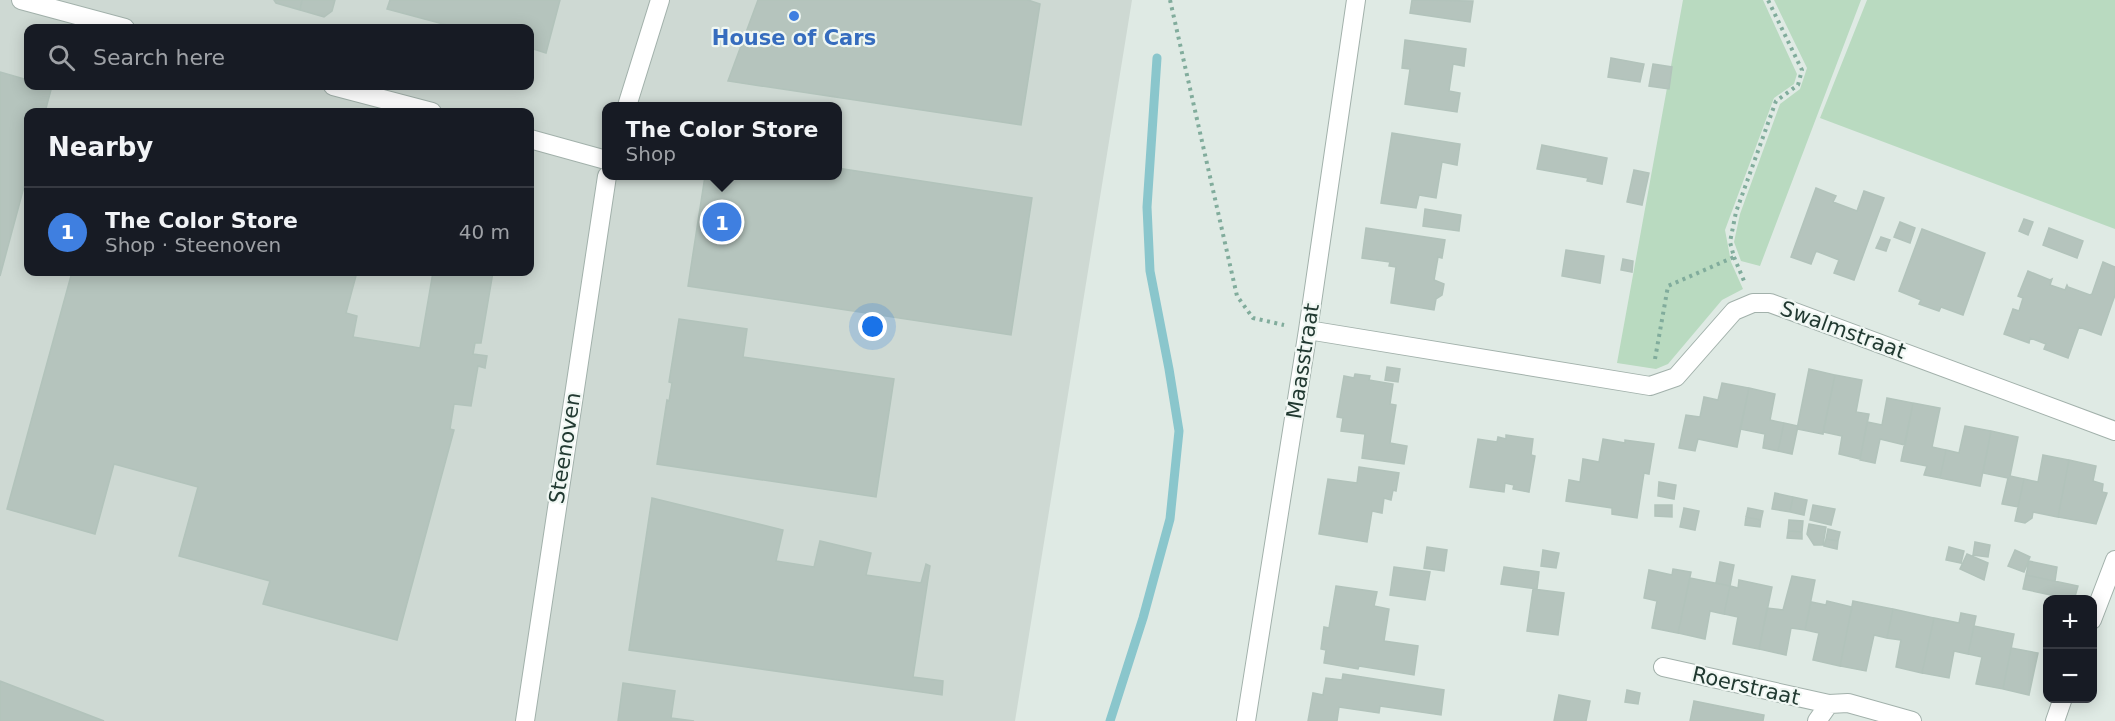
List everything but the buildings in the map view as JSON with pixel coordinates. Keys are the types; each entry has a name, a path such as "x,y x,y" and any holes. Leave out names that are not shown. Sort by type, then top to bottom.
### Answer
{"street":[{"path":"21,0 110,24"},
{"path":"628,102 660,0"},
{"name":"Maasstraat","path":"1246,721 1308,330 1356,0"},
{"path":"348,90 417,108"},
{"path":"534,140 602,159"},
{"name":"Steenoven","path":"525,721 606,180"},
{"name":"Swalmstraat","path":"1650,386 1676,377 1734,311 1753,303 1770,303 2115,431"},
{"path":"1308,330 1650,386"},
{"path":"2097,607 2115,561"},
{"name":"Roerstraat","path":"1663,667 1829,704 1848,703 1912,721"},
{"path":"2055,721 2062,703"},
{"name":"Roerstraat","path":"1817,721 1829,704"}],"path":[{"path":"1170,0 1237,296 1253,318 1308,330"},
{"path":"1650,386 1668,286 1734,257 1730,242 1736,212 1776,101 1798,85 1802,70 1768,0"}],"shaded area":[{"path":"0,0 1132,0 1015,721 0,721"}],"green space":[{"path":"1683,0 1763,0 1797,74 1794,84 1774,98 1725,230 1731,262 1743,289 1722,300 1668,364 1656,369 1617,363"},
{"path":"1774,0 1861,0 1760,266 1741,261 1734,242 1740,214 1780,104 1800,89 1807,68"},
{"path":"1867,0 2115,0 2115,229 1820,118"}],"waterway":[{"path":"1110,721 1143,618 1170,519 1179,431 1150,271 1147,207 1157,58"}],"place":[{"name":"House of Cars","path":"794,16"},
{"name":"The Color Store","path":"722,222"}]}
